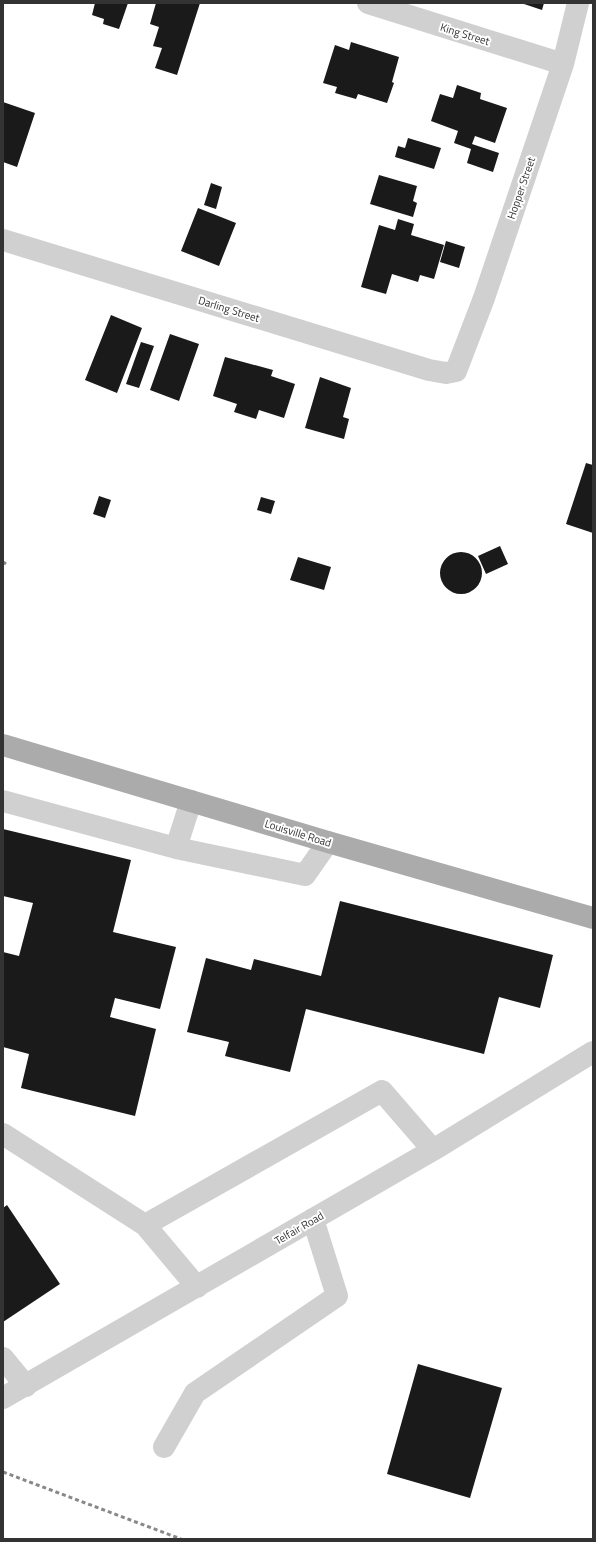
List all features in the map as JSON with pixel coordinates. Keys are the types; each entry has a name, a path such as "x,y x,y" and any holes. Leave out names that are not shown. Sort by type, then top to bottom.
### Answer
{"main road":[{"name":"Louisville Road","path":"3,745 328,842 593,918"}],"street":[{"name":"King Street","path":"368,3 563,64"},
{"name":"Hopper Street","path":"456,371 484,298 563,64 578,3"},
{"name":"Darling Street","path":"3,240 428,370 446,373 456,371"},
{"path":"3,801 176,848 305,876 328,842"},
{"path":"176,848 191,801"},
{"name":"Telfair Road","path":"3,1398 433,1150 593,1052"},
{"path":"145,1225 382,1091 433,1150"},
{"path":"3,1134 145,1225 197,1287"},
{"path":"164,1447 195,1393 337,1296 314,1219"},
{"path":"3,1358 26,1386"}],"building":[{"path":"95,3 128,3 119,29 103,24 104,19 92,15"},
{"path":"156,3 200,3 177,75 155,68 162,48 153,46 159,27 150,24"},
{"path":"521,3 544,3 542,10"},
{"path":"351,42 399,57 392,82 394,83 387,103 358,94 356,99 335,93 337,87 323,83 335,45 349,50"},
{"path":"457,85 481,93 480,99 507,108 495,143 475,136 472,144 499,153 493,172 467,163 471,149 454,143 458,131 431,121 440,94 453,98"},
{"path":"3,102 35,113 17,167 3,162"},
{"path":"408,138 441,148 434,169 395,157 398,146 405,148"},
{"path":"379,175 417,186 413,201 417,203 413,217 370,204"},
{"path":"211,183 222,187 216,209 204,205"},
{"path":"198,208 236,223 219,266 181,251"},
{"path":"398,219 414,224 411,235 444,245 434,279 420,275 418,282 392,274 386,294 361,287 379,225 395,230"},
{"path":"446,241 465,247 459,268 440,262"},
{"path":"111,315 142,328 117,393 85,380"},
{"path":"170,334 199,344 179,401 150,390"},
{"path":"141,342 154,346 139,388 126,384"},
{"path":"225,357 273,370 271,376 295,384 284,418 259,410 256,419 234,412 237,404 213,396"},
{"path":"320,377 351,388 343,417 349,419 344,439 305,428"},
{"path":"586,463 593,465 593,533 566,524"},
{"path":"99,496 111,500 105,518 93,514"},
{"path":"261,497 275,501 271,514 257,510"},
{"path":"500,546 508,564 486,574 478,556"},
{"path":"457,552 465,552 476,558 482,569 482,577 476,588 465,594 457,594 446,588 440,577 440,569 446,558"},
{"path":"298,557 331,567 324,590 290,580"},
{"path":"3,829 131,860 113,932 176,947 160,1009 115,998 110,1017 156,1029 135,1116 21,1088 29,1054 3,1047 3,952 19,956 33,903 3,896"},
{"path":"340,901 553,955 540,1008 499,997 484,1054 306,1009 290,1072 225,1056 229,1042 187,1032 206,958 251,970 254,959 321,976"},
{"path":"7,1205 60,1284 3,1322 3,1208"},
{"path":"418,1364 502,1388 470,1498 387,1474"}],"railway":[{"path":"3,1472 181,1539"}]}
